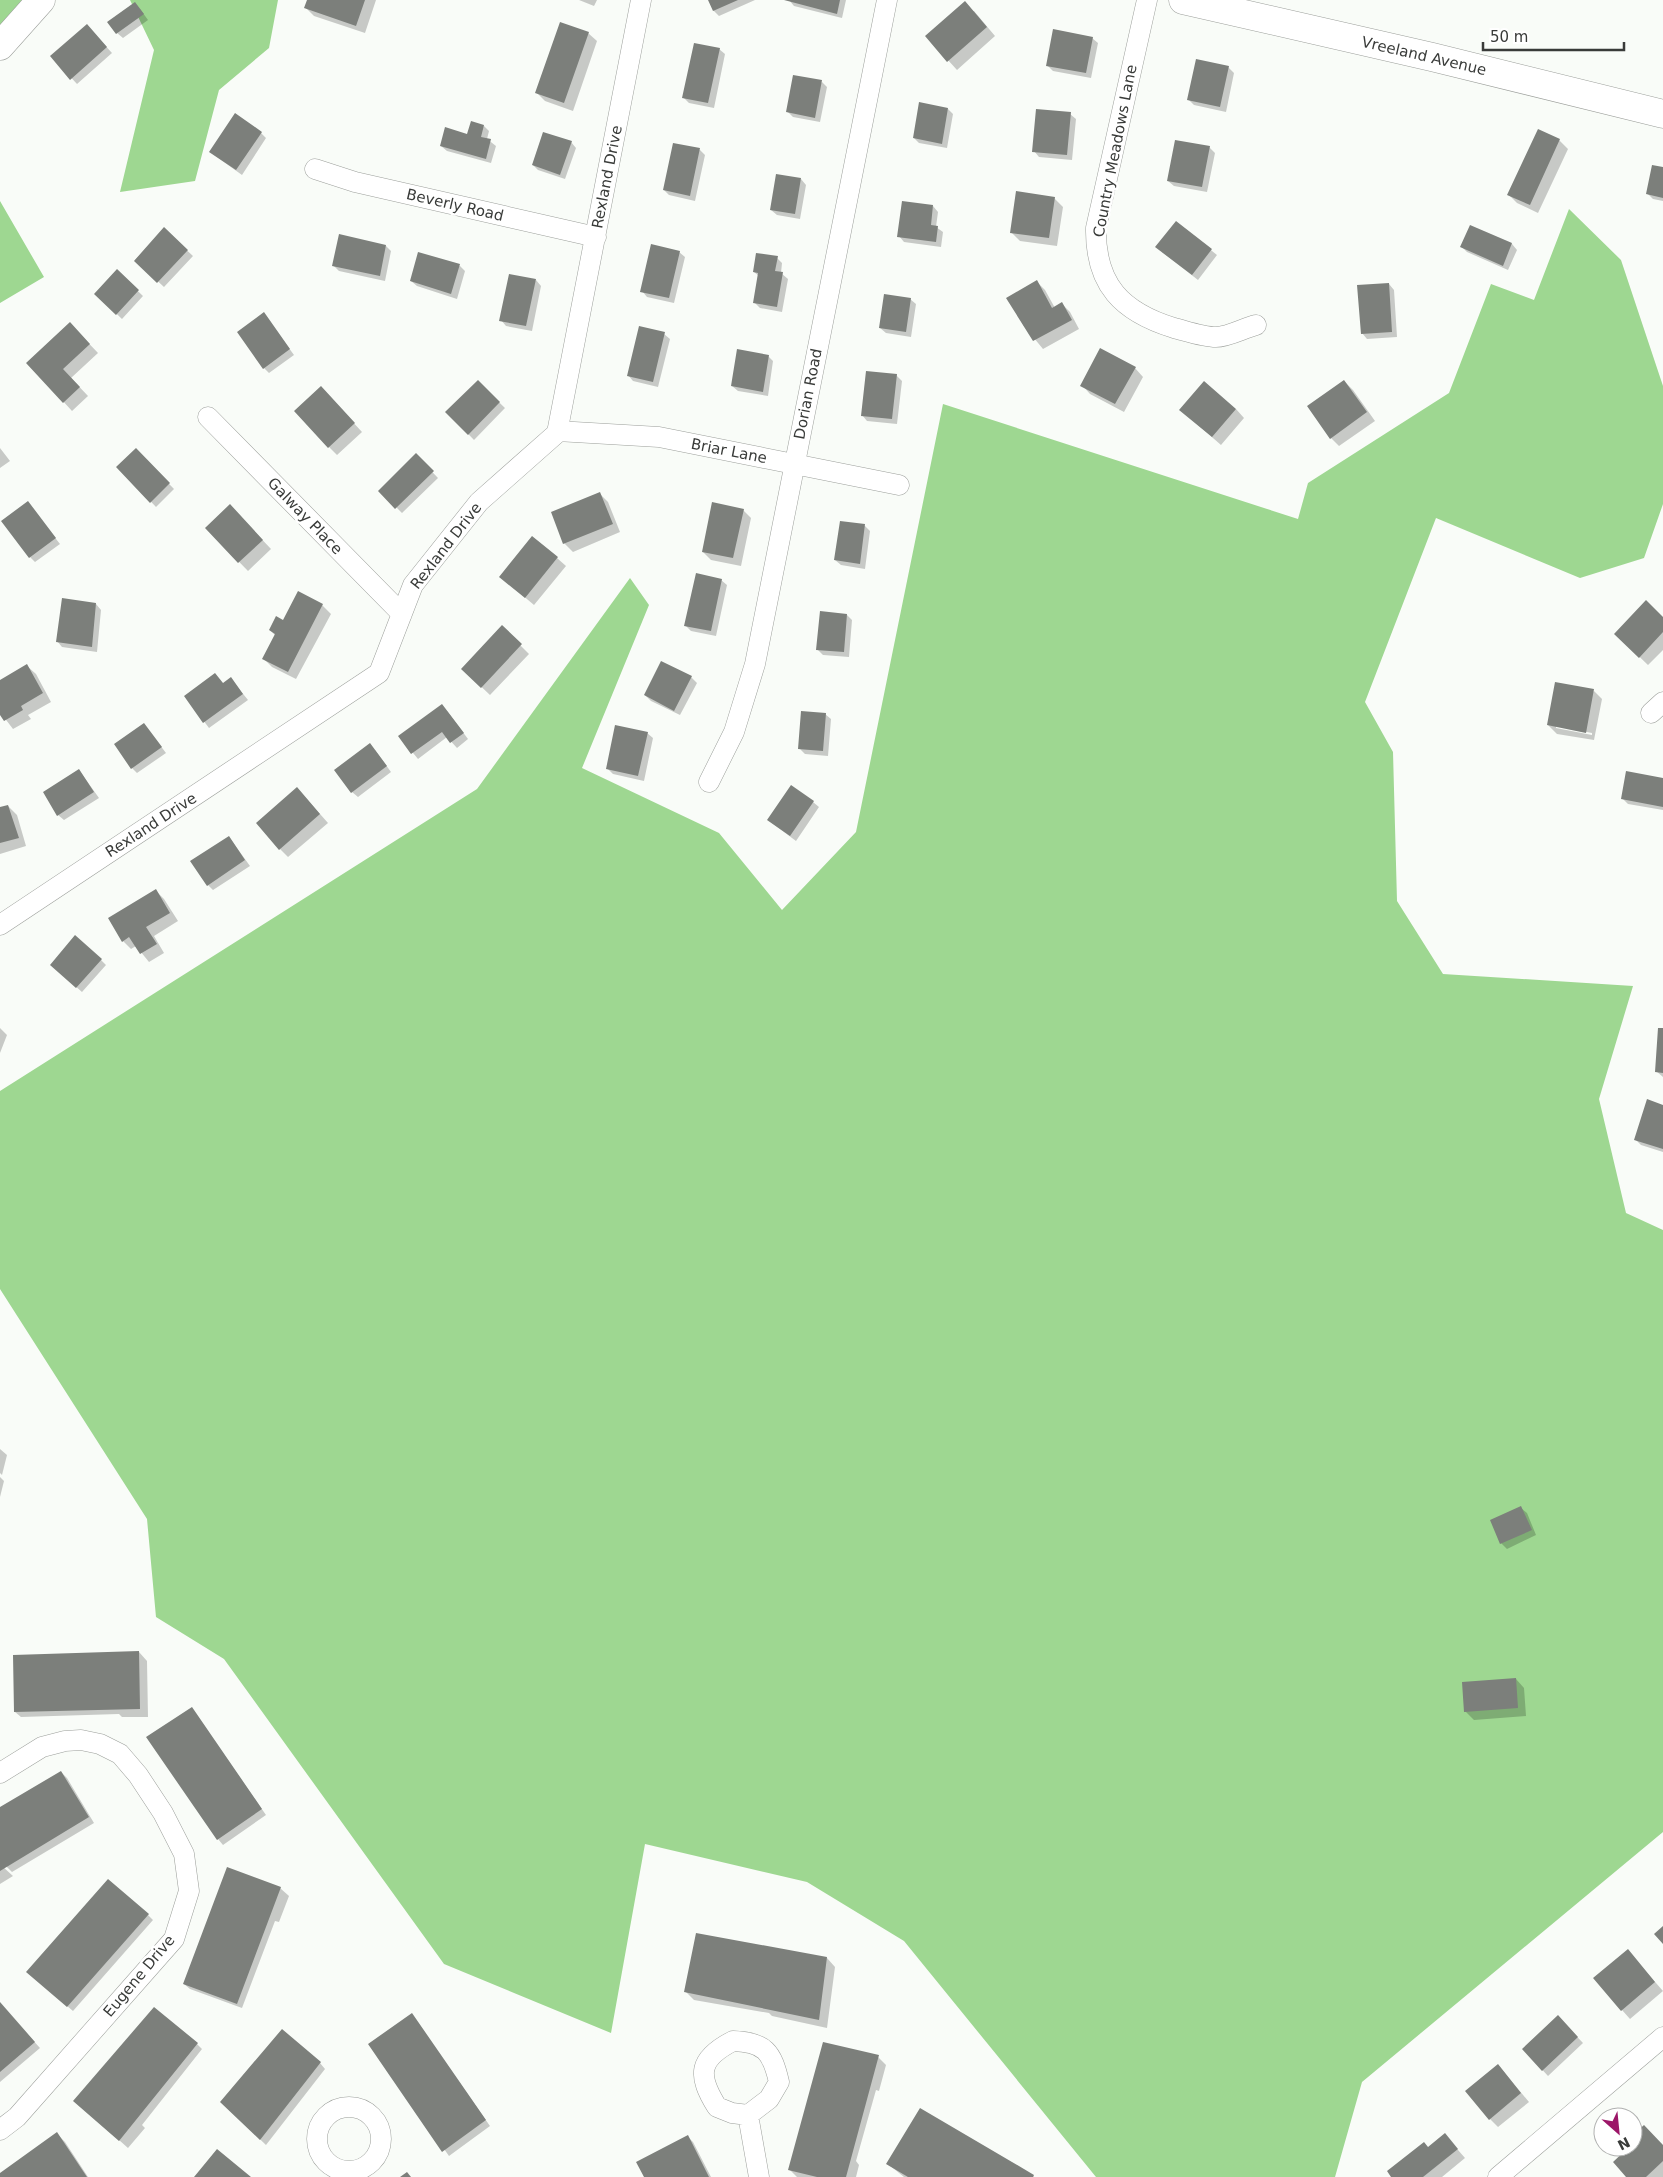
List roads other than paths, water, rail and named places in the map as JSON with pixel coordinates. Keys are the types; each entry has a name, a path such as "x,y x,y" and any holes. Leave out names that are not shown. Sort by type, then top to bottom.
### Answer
{"street":[{"path":"0,46 41,0"},
{"name":"Rexland Drive","path":"0,925 379,673 413,585 479,502 557,431 642,0"},
{"name":"Dorian Road","path":"709,782 734,732 755,664 886,0"},
{"name":"Country Meadows Lane","path":"1147,0 1096,228 1096,241 1101,266 1120,300 1140,315 1164,325 1217,337 1256,325"},
{"name":"Vreeland Avenue","path":"1184,0 1432,57 1663,114"},
{"name":"Beverly Road","path":"316,169 355,182 596,237"},
{"name":"Galway Place","path":"208,417 402,614"},
{"name":"Briar Lane","path":"557,431 659,437 899,485"},
{"name":"Eugene Drive","path":"0,1773 42,1747 65,1741 81,1740 100,1744 120,1754 138,1775 163,1813 184,1854 189,1891 174,1939 17,2117 0,2130"},
{"path":"1498,2177 1663,2037"},
{"path":"748,2115 759,2177"}]}
